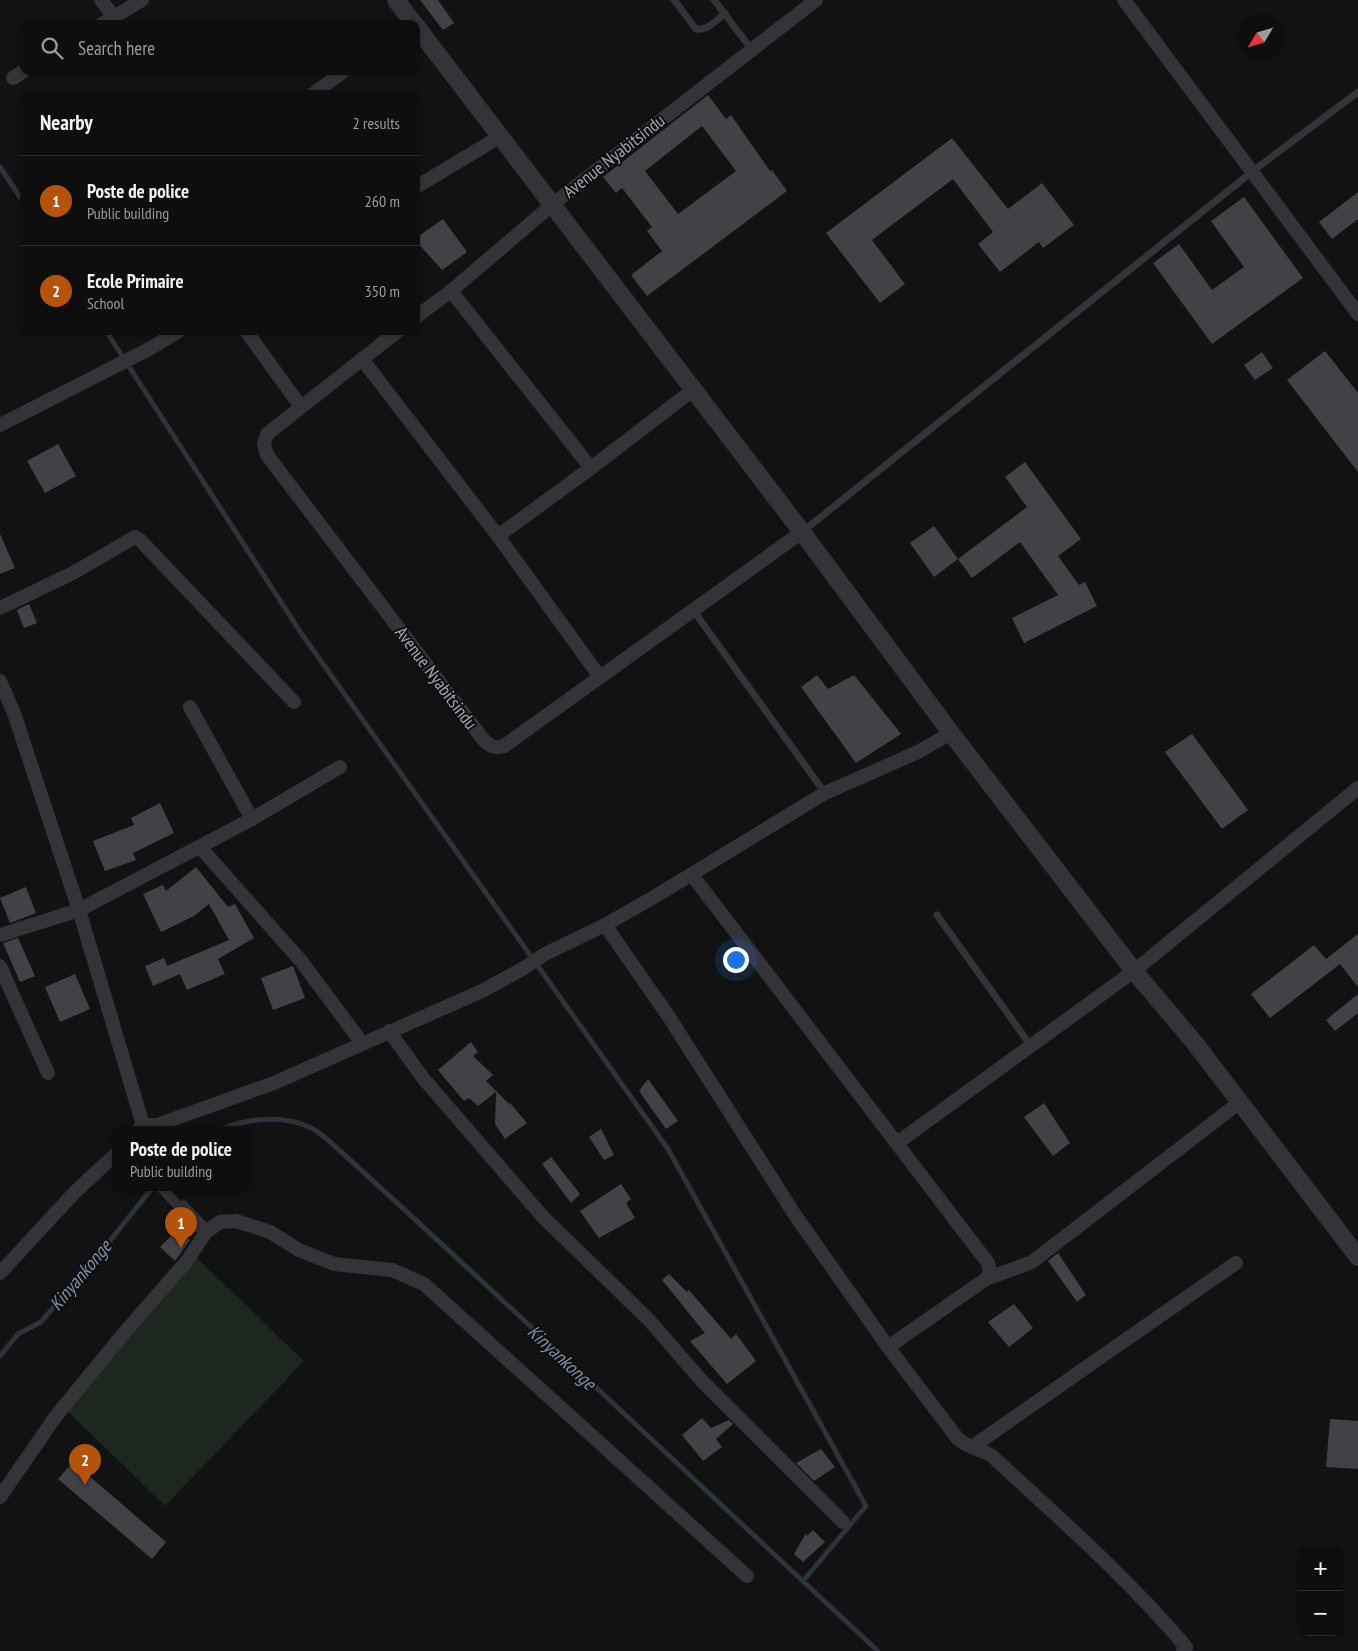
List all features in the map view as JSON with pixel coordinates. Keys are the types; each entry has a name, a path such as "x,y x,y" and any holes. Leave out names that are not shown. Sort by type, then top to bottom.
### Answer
{"street":[{"path":"101,0 108,20 142,0"},
{"path":"396,0 410,20"},
{"name":"Avenue Nyabitsindu","path":"420,314 451,291 552,204 816,0"},
{"path":"1124,0 1358,314"},
{"path":"420,33 501,136 802,532 951,733 1134,971 1194,1042 1358,1257"},
{"path":"318,90 339,75"},
{"path":"420,185 501,136"},
{"path":"451,291 591,468"},
{"path":"0,425 120,362 151,348 172,335"},
{"path":"249,335 301,407"},
{"name":"Avenue Nyabitsindu","path":"393,335 267,434 264,444 267,455 471,724 490,746 497,748 504,746 802,532"},
{"path":"362,359 498,536 600,677"},
{"path":"498,536 693,390"},
{"path":"0,608 73,573 135,537 140,540 294,702"},
{"path":"0,682 14,713 80,910 141,1126"},
{"path":"190,707 252,819"},
{"path":"149,1126 157,1125 265,1086 482,991 545,954 605,925 692,875 825,793 918,752 951,733"},
{"path":"0,935 80,910 252,819 340,767"},
{"path":"897,1143 1134,971 1358,788"},
{"path":"200,847 300,961 362,1043"},
{"path":"692,875 988,1263 990,1272 986,1279"},
{"path":"605,925 670,1017 795,1215 888,1347 958,1439 992,1456 1070,1528 1170,1628 1186,1650"},
{"path":"0,966 48,1073"},
{"path":"389,1031 423,1078 543,1217 649,1320 701,1380 843,1522"},
{"path":"888,1347 986,1279 1032,1262 1240,1102"},
{"path":"0,1273 69,1199 112,1158"},
{"path":"167,1191 206,1232"},
{"path":"0,1497 56,1416 125,1332 187,1261 206,1232 220,1222 236,1221 270,1232 298,1250 334,1264 392,1270 424,1284 747,1576"},
{"path":"972,1447 1236,1263"}],"lane":[{"path":"674,0 696,28 701,30 725,13"},
{"path":"714,0 752,50"},
{"path":"802,532 1253,171 1358,92"},
{"path":"693,610 825,793"},
{"path":"937,914 1031,1046"}],"shaded area":[{"path":"198,1259 304,1361 165,1506 59,1403"}],"building":[{"path":"420,0 438,0 454,23 443,30"},
{"path":"708,95 726,119 731,115 770,171 772,170 787,191 647,296 631,275 662,251 647,231 652,227 622,188 616,193 603,177","holes":["702,126 736,171 678,214 645,171"]},
{"path":"952,138 1008,209 1042,183 1074,225 1043,248 1039,242 1000,272 978,244 993,232 953,179 872,240 905,284 880,303 826,233"},
{"path":"1358,192 1358,219 1332,239 1319,222"},
{"path":"1244,197 1303,278 1212,344 1153,263 1179,244 1212,290 1244,267 1211,221"},
{"path":"443,219 467,252 442,270 420,245 420,235"},
{"path":"1325,351 1358,393 1358,472 1287,380"},
{"path":"1262,352 1273,368 1255,380 1244,365"},
{"path":"58,444 76,476 45,493 27,461"},
{"path":"1025,462 1081,539 1058,556 1079,585 1085,582 1097,606 1024,643 1012,618 1058,595 1020,542 972,578 958,559 1027,507 1005,477"},
{"path":"934,526 958,559 934,577 910,543"},
{"path":"0,534 15,568 0,574"},
{"path":"29,604 37,623 24,628 17,610"},
{"path":"817,675 828,689 854,675 901,734 856,763 801,687"},
{"path":"1192,734 1248,810 1222,829 1165,752"},
{"path":"160,803 174,833 133,853 136,860 105,871 93,841 134,825 131,818"},
{"path":"196,867 228,907 235,904 254,938 218,959 225,974 187,990 180,974 153,986 145,966 164,958 167,966 229,940 209,904 194,916 161,932 143,894 163,885 166,891"},
{"path":"26,887 36,913 10,923 0,898"},
{"path":"1358,934 1358,987 1340,964 1270,1018 1251,994 1314,945 1326,959"},
{"path":"18,938 35,976 20,982 3,943"},
{"path":"293,966 305,998 273,1010 261,978"},
{"path":"75,974 90,1009 60,1022 45,987"},
{"path":"1358,994 1358,1013 1335,1031 1326,1020"},
{"path":"471,1042 478,1052 473,1056 493,1075 486,1081 510,1103 527,1123 505,1139 495,1124 496,1092 478,1106 469,1098 464,1101 438,1070"},
{"path":"648,1079 678,1121 666,1129 639,1091"},
{"path":"1044,1103 1070,1143 1053,1156 1024,1117"},
{"path":"601,1129 614,1155 604,1160 589,1137"},
{"path":"551,1157 580,1194 571,1203 542,1164"},
{"path":"621,1184 631,1199 626,1203 635,1218 599,1238 580,1211"},
{"path":"178,1229 190,1240 175,1261 160,1247"},
{"path":"1058,1253 1086,1295 1077,1302 1048,1261"},
{"path":"669,1274 687,1292 689,1290 731,1339 736,1334 756,1361 727,1384 690,1341 705,1333 662,1280"},
{"path":"1014,1304 1033,1328 1009,1347 988,1322"},
{"path":"702,1418 711,1428 729,1420 733,1424 716,1439 722,1447 703,1461 682,1435"},
{"path":"1330,1419 1358,1421 1358,1469 1326,1467"},
{"path":"821,1449 835,1467 814,1481 796,1463"},
{"path":"73,1462 166,1542 152,1559 58,1479"},
{"path":"813,1530 825,1542 803,1562 794,1554 806,1533 807,1536"}],"waterway":[{"path":"0,167 20,197"},
{"path":"109,335 301,633 668,1149 866,1506 803,1581"},
{"name":"Kinyankonge","path":"230,1126 268,1119 291,1121 313,1129 323,1136 474,1274 878,1651"},
{"name":"Kinyankonge","path":"0,1356 18,1334 41,1322 150,1191"}],"place":[{"name":"Poste de police","path":"181,1248"},
{"name":"Ecole Primaire","path":"85,1485"}]}
